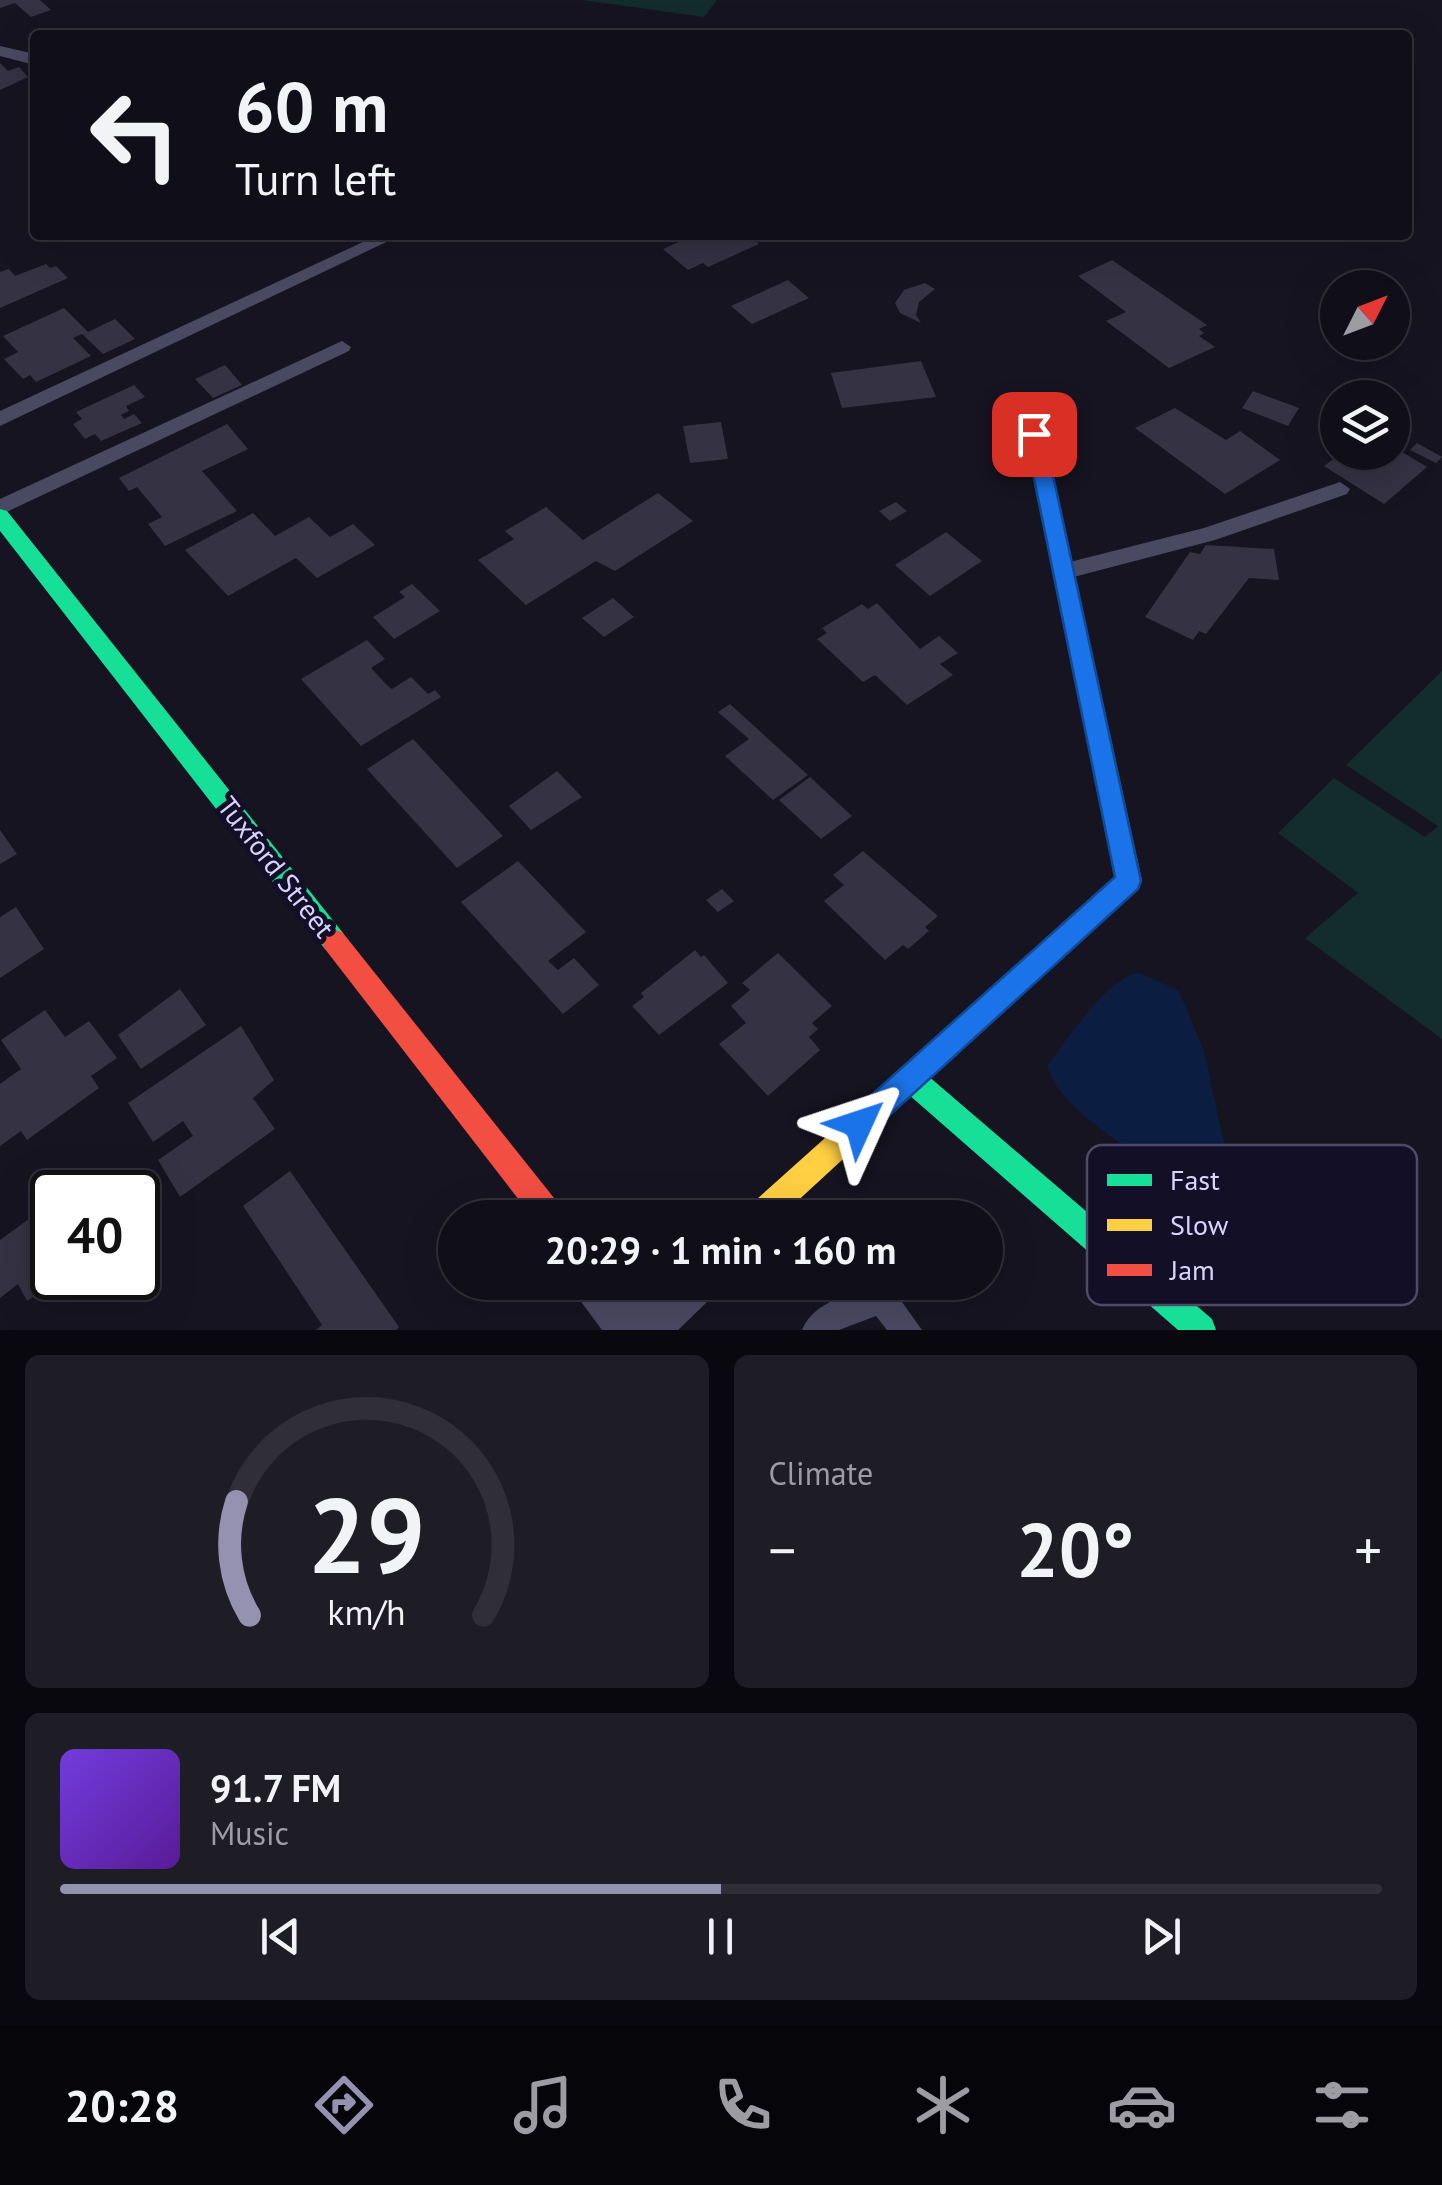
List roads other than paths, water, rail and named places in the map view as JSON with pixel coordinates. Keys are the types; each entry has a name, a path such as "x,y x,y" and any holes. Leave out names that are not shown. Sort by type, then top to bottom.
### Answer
{"street":[{"path":"776,1200 1129,881 1034,434"},
{"name":"Tuxford Street","path":"0,516 538,1200"},
{"path":"910,1078 1087,1231"},
{"path":"628,1317 656,1300"},
{"path":"1173,1305 1202,1330"}],"lane":[{"path":"0,51 30,58"},
{"path":"0,419 381,240"},
{"path":"0,508 342,346"},
{"path":"1066,572 1208,536 1340,489"},
{"path":"817,1330 830,1318 881,1299 907,1330"}],"water":[{"path":"1139,973 1178,990 1204,1051 1224,1145 1122,1145 1082,1114 1056,1085 1047,1066 1102,997"}]}
